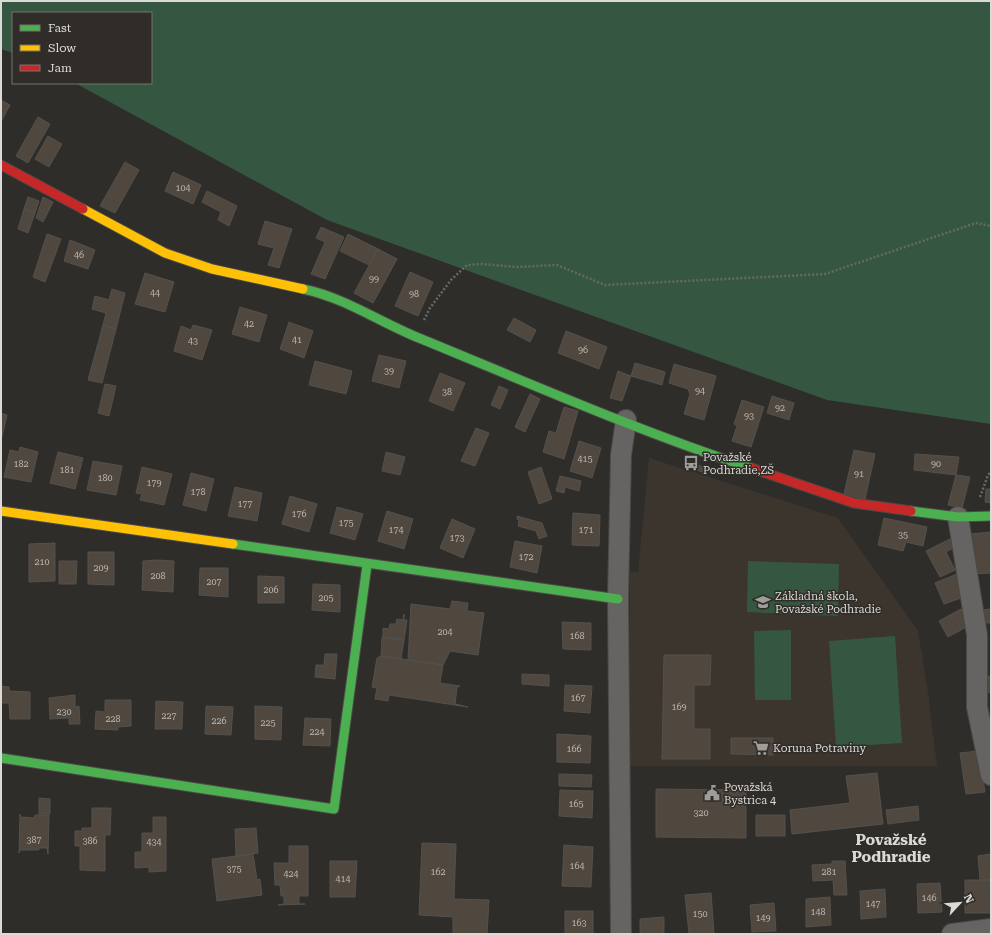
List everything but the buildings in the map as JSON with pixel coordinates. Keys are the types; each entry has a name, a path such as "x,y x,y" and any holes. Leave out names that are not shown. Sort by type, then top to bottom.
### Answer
{"street":[{"path":"1,165 165,253 212,269 318,292 337,298 416,336 626,420 699,451 836,498 874,506 965,517 991,516"},
{"path":"621,934 618,599 621,455 626,420"},
{"path":"1,511 367,565 618,599"},
{"path":"965,517 977,635 977,707 991,775"},
{"path":"1,758 334,809 367,565"},
{"path":"952,934 991,929"}],"path":[{"path":"416,336 430,308 451,280 467,265 482,264 516,268 557,265 604,285 825,274 976,223 991,226"},
{"path":"965,517 991,472"}],"shaded area":[{"name":"Základná škola, Považské Podhradie","path":"649,458 838,518 918,631 928,693 937,766 629,766 630,571 638,572"}],"green space":[{"path":"1,1 991,1 991,424 827,400 327,220 77,84 152,84 152,12 12,12 12,53 1,49"},
{"path":"748,561 839,564 838,616 747,612"},
{"path":"791,630 791,700 755,700 754,631"},
{"path":"895,636 902,743 836,747 829,641"}],"traffic: fast":[{"path":"303,289 334,298 404,332 584,406 709,454 751,468"},
{"path":"911,511 958,517 991,516"},
{"path":"233,544 618,599"},
{"path":"1,758 334,809 367,565"}],"traffic: slow":[{"path":"83,209 165,253 212,269 303,289"},
{"path":"1,511 233,544"}],"traffic: jam":[{"path":"1,165 83,209"},
{"path":"751,468 854,503 911,511"}],"place":[{"name":"Považské Podhradie,ZŠ","path":"691,463"},
{"name":"Základná škola, Považské Podhradie","path":"763,602"},
{"name":"Koruna Potraviny","path":"761,748"},
{"name":"Považská Bystrica 4","path":"712,793"}],"district":[{"name":"Považské Podhradie","path":"891,848"}]}
